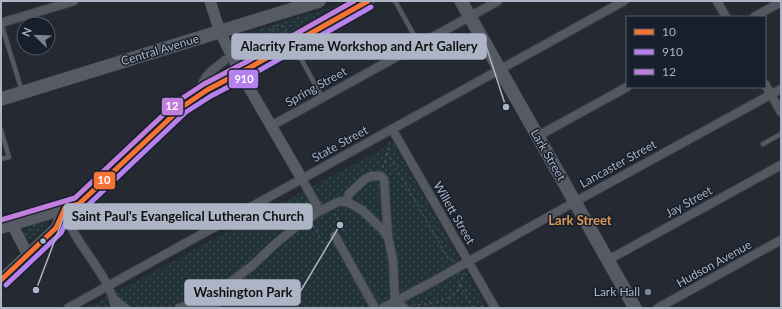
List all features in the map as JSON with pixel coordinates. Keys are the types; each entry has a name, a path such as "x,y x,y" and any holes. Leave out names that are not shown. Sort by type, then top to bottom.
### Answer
{"main road":[{"name":"Central Avenue","path":"1,99 319,1"},
{"path":"6,226 79,204 182,107 207,90 368,1"},
{"name":"Lark Street","path":"461,1 635,308"}],"street":[{"path":"1,23 74,1"},
{"path":"210,1 220,32 240,72 320,211"},
{"name":"Spring Street","path":"271,126 323,98 418,42 470,17 498,1"},
{"name":"State Street","path":"68,308 624,1"},
{"path":"717,1 725,16"},
{"path":"756,16 781,2"},
{"path":"202,85 203,80 209,73 225,60"},
{"path":"766,86 781,112"},
{"path":"538,136 626,88"},
{"name":"Lancaster Street","path":"383,308 432,282 467,266 575,202 781,89"},
{"name":"Willett Street","path":"392,129 467,266 495,308"},
{"name":"Jay Street","path":"608,260 781,165"},
{"path":"346,202 349,194 365,179 372,176 380,176 384,179 388,237 393,260 395,301 408,307"},
{"path":"179,308 195,304 223,288 253,265 297,226 320,211 340,202 346,202 355,206 370,216 388,237"},
{"path":"1,280 56,228 66,208"},
{"path":"66,208 72,228 108,286 114,304 125,308"},
{"path":"6,226 28,255"},
{"path":"335,236 375,308"},
{"name":"Hudson Avenue","path":"658,308 781,240"},
{"path":"195,304 217,308"}],"lane":[{"path":"395,1 418,42"},
{"path":"1,23 22,93"},
{"path":"292,43 323,98"},
{"path":"1,130 9,157 1,160"},
{"path":"763,144 781,134"}],"path":[{"path":"240,50 245,46 245,44 272,32 273,28 277,25 283,26 285,30 283,36 278,38 272,32"},
{"path":"237,43 243,42 245,44"},
{"path":"450,58 474,45"},
{"path":"380,176 390,140"},
{"path":"387,152 449,260 454,260"},
{"path":"408,307 447,299 458,290 467,266"},
{"path":"460,285 473,308"}],"shaded area":[{"path":"343,4 343,8 244,64 233,44 237,36"},
{"path":"393,143 487,308 86,308"},
{"path":"42,221 48,223 47,226 34,239 25,240 22,235 23,232 33,224"}],"transit line":[{"name":"12","path":"1,220 75,198 178,101 204,84 354,1"},
{"name":"10","path":"1,280 56,228 65,208 79,204 182,107 207,90 368,1"},
{"name":"910","path":"6,285 61,233 70,214 84,209 186,112 211,96 371,7"}],"place":[{"name":"Alacrity Frame Workshop and Art Gallery","path":"506,107"},
{"name":"Washington Park","path":"340,225"},
{"name":"Saint Paul's Evangelical Lutheran Church","path":"36,290"},
{"name":"Lark Hall","path":"648,292"}],"district":[{"name":"Lark Street","path":"580,220"}]}
